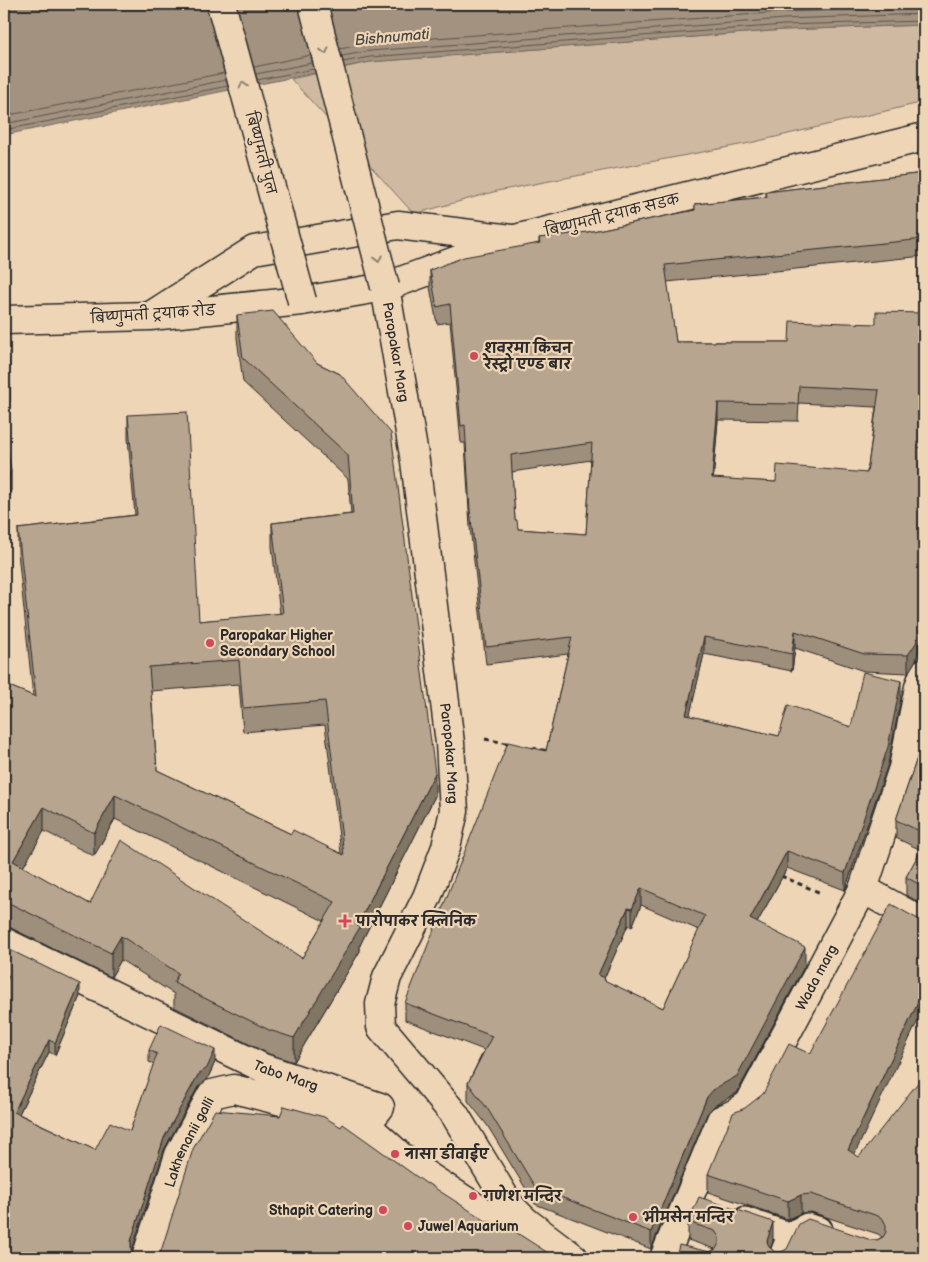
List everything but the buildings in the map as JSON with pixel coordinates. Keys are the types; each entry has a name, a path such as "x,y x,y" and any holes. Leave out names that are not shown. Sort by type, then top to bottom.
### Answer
{"street":[{"name":"बिष्णुमती पुल","path":"221,4 302,301"},
{"path":"313,4 385,286"},
{"name":"बिष्णुमती ट्रयाक सडक","path":"302,301 385,286 515,239 924,136"},
{"path":"150,316 254,250 398,224 515,239"},
{"name":"Paropakar Marg","path":"385,286 415,461 450,743 454,811 446,847 427,897 387,977 380,1004 381,1027 455,1116 510,1206 525,1221 574,1258"},
{"name":"बिष्णुमती ट्रयाक रोड","path":"4,320 150,316 302,301"},
{"name":"Wada marg","path":"672,1253 707,1204 721,1120 750,1104 858,898 903,768 919,687 924,673"},
{"path":"858,898 924,923"},
{"name":"Tabo Marg","path":"4,942 263,1068 380,1107 366,1126"},
{"name":"Lakhenanii galli","path":"146,1258 179,1155 212,1094 234,1089 317,1110 366,1126"},
{"path":"366,1126 409,1164 495,1220 525,1221"}],"lane":[{"path":"707,1204 790,1233"},
{"path":"779,1258 790,1233 807,1224 836,1233"}],"path":[{"path":"450,743 487,739 514,744"},
{"path":"531,748 549,751"},
{"path":"774,872 858,898"}],"shaded area":[{"path":"924,25 924,102 750,143 497,191 414,214 291,79 370,62 784,30"}],"water":[{"name":"Bishnumati","path":"4,4 924,4 924,25 784,30 370,62 4,135"}],"place":[{"name":"शवरमा किचन रेस्ट्रो एण्ड बार","path":"474,356"},
{"name":"Paropakar Higher Secondary School","path":"210,643"},
{"name":"पारोपाकर क्लिनिक","path":"345,921"},
{"name":"नासा डीवाईए","path":"395,1154"},
{"name":"गणेश मन्दिर","path":"473,1196"},
{"name":"Sthapit Catering","path":"383,1210"},
{"name":"भीमसेन मन्दिर","path":"633,1217"},
{"name":"Juwel Aquarium","path":"408,1226"}]}
